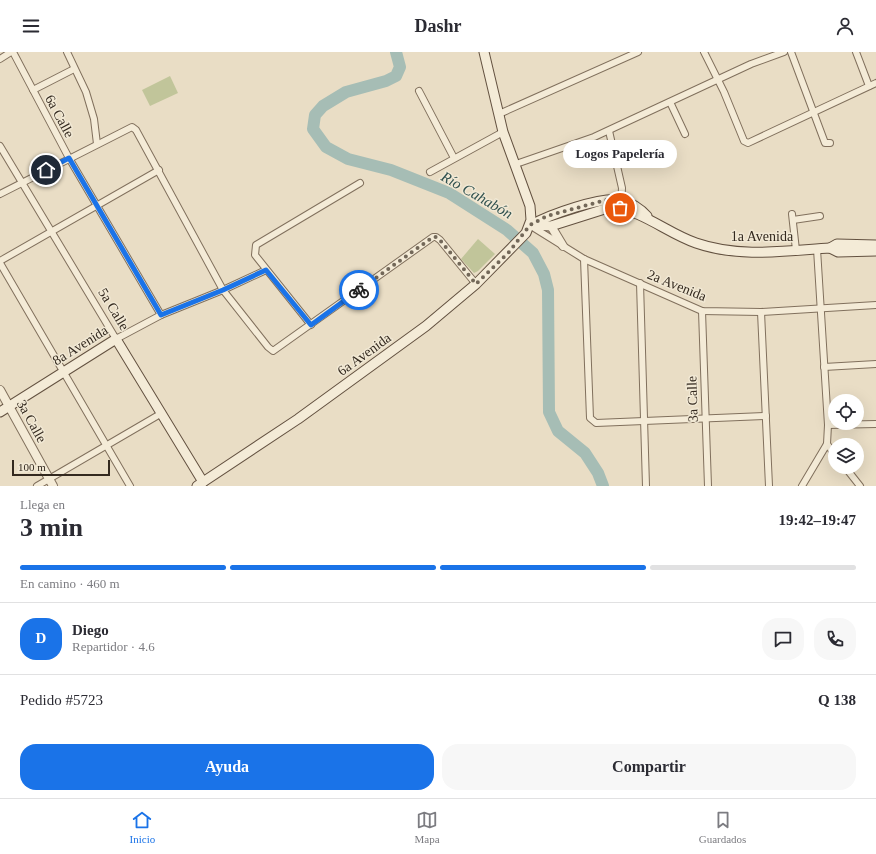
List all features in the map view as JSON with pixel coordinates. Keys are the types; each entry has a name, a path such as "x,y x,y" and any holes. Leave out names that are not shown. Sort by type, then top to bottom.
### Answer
{"main road":[{"path":"484,52 503,132 516,164 530,206 528,229"},
{"path":"528,229 547,216 610,199 621,204"},
{"path":"528,229 551,226 621,204"},
{"name":"1a Avenida","path":"621,204 645,213 652,221 678,236 713,249 755,253 830,248 837,244 876,245"},
{"name":"6a Avenida","path":"202,485 298,419 426,326 476,284 509,252 528,229"},
{"name":"1a Avenida","path":"830,248 838,252 876,251"},
{"name":"8a Avenida","path":"0,412 116,339"},
{"name":"5a Calle","path":"116,339 162,413 202,485"}],"street":[{"path":"0,59 12,52"},
{"name":"6a Calle","path":"12,52 69,158 98,205 161,315"},
{"path":"67,52 86,92 94,119 98,144"},
{"path":"498,114 638,52"},
{"path":"704,52 718,80 744,141 748,144 876,83"},
{"path":"516,164 609,131 751,64 784,52"},
{"path":"791,52 825,143 830,143"},
{"path":"856,52 869,86"},
{"path":"33,90 74,69"},
{"path":"419,91 454,158"},
{"path":"670,102 686,134"},
{"path":"0,194 132,127 136,130 223,290 268,347 273,351 433,237 436,237 476,284"},
{"path":"609,131 622,188 621,204"},
{"path":"430,172 503,132"},
{"name":"5a Calle","path":"0,146 116,339"},
{"path":"130,486 0,262 158,170"},
{"path":"311,325 266,270 255,255 254,250 256,246 360,183"},
{"path":"796,250 793,217 820,216"},
{"path":"551,226 563,246"},
{"name":"2a Avenida","path":"528,229 563,246 584,259 702,311 761,312 876,305"},
{"path":"802,486 827,444 828,425 817,249"},
{"path":"584,259 590,418 596,423 766,416"},
{"name":"8a Avenida","path":"116,339 161,315 223,290 266,270"},
{"path":"640,283 646,486"},
{"name":"3a Calle","path":"702,311 708,486"},
{"path":"761,312 769,486"},
{"path":"824,367 876,364"},
{"name":"3a Calle","path":"0,390 51,482"},
{"path":"37,486 51,482 107,444 162,413"},
{"path":"864,424 876,424"},
{"path":"851,474 860,486"}],"green space":[{"path":"170,76 178,93 150,106 142,90"},
{"path":"478,239 495,254 478,271 474,273 461,259"}],"waterway":[{"name":"Río Cahabón","path":"396,52 400,67 396,76 386,81 346,92 323,106 315,115 313,129 326,147 348,159 391,170 449,193 507,230 533,253 544,274 548,290 549,412 558,431 585,453 598,473 603,486"}],"way so far":[{"path":"359,290 433,237 440,240 476,284 509,252 526,233 530,225 547,216 610,199 622,200 620,208"}],"place":[{"name":"Logos Papelería","path":"620,208"}],"route":[{"path":"46,170 69,158 98,205 161,315 223,290 266,270 311,325 359,290"}]}
